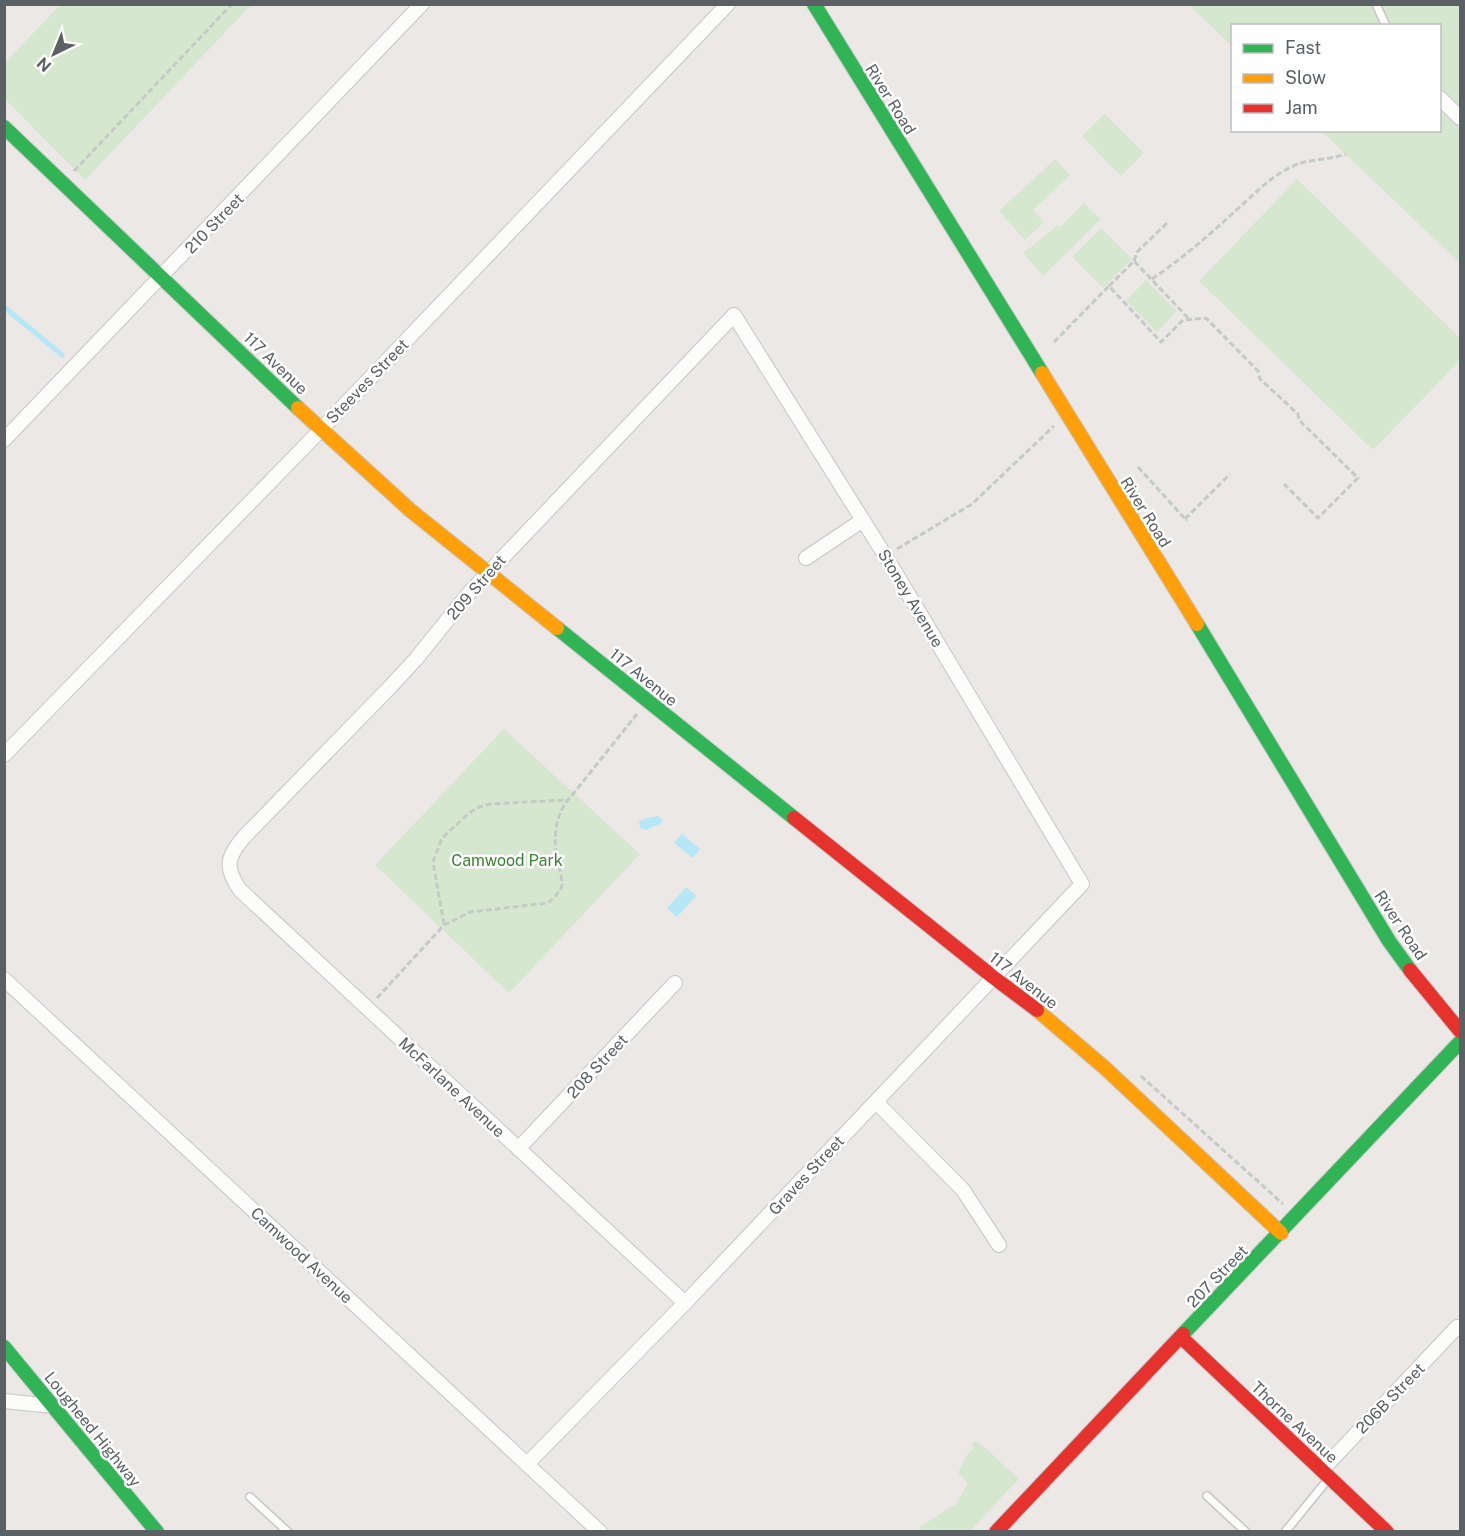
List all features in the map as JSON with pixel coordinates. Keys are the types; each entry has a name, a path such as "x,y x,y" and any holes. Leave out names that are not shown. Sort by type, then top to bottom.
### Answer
{"main road":[{"name":"River Road","path":"814,4 1247,706 1398,956 1461,1031"},
{"name":"117 Avenue","path":"4,127 321,429 410,510 993,977 1027,1001 1105,1068 1281,1233"},
{"name":"207 Street","path":"996,1532 1461,1042"},
{"name":"Thorne Avenue","path":"1181,1337 1387,1532"},
{"name":"Lougheed Highway","path":"6,1351 157,1532"}],"street":[{"name":"210 Street","path":"4,440 422,4"},
{"name":"Steeves Street","path":"4,755 321,429 722,6"},
{"path":"1441,99 1461,118"},
{"name":"Stoney Avenue","path":"734,315 886,557 1082,884"},
{"name":"209 Street","path":"228,865 232,852 244,837 390,687 488,573 734,315"},
{"path":"806,558 863,520"},
{"name":"McFarlane Avenue","path":"228,865 231,878 240,890 685,1303"},
{"name":"Graves Street","path":"527,1464 685,1303 1082,884"},
{"name":"Camwood Avenue","path":"4,979 600,1532"},
{"name":"208 Street","path":"519,1148 675,983"},
{"path":"876,1102 963,1191 999,1245"},
{"name":"206B Street","path":"1326,1473 1457,1327"},
{"path":"4,1401 54,1406"}],"lane":[{"path":"1376,4 1385,24"},
{"path":"1285,1532 1326,1473"},
{"path":"250,1497 288,1532"},
{"path":"1207,1497 1246,1532"}],"path":[{"path":"73,172 232,4"},
{"path":"1152,279 1174,264 1279,175 1301,163 1346,154"},
{"path":"1054,342 1134,261 1137,252 1167,223"},
{"path":"1134,261 1190,319"},
{"path":"1109,286 1161,342 1183,320 1206,318 1258,371 1260,379 1298,414 1299,420 1358,478 1318,518 1284,484"},
{"path":"886,557 972,504 1066,415"},
{"path":"1138,467 1186,520 1230,474"},
{"path":"367,1008 444,925 470,912 548,903 558,894 562,884 555,847 555,825 564,803 637,714"},
{"path":"444,925 433,862 442,838 469,813 479,807 491,804 568,800"}],"green space":[{"path":"61,4 251,5 85,180 5,99 5,63"},
{"path":"1189,5 1460,5 1460,263 1322,132 1441,132 1441,24 1231,24 1231,45"},
{"path":"1105,114 1144,153 1121,176 1082,136"},
{"path":"1055,159 1070,175 1033,210 1044,222 1025,240 999,211"},
{"path":"1297,179 1460,338 1460,360 1373,450 1199,281"},
{"path":"1084,203 1101,219 1043,276 1023,253 1058,225 1060,227"},
{"path":"1101,228 1132,259 1103,288 1072,257"},
{"path":"1146,280 1177,311 1157,332 1126,301"},
{"name":"Camwood Park","path":"504,729 640,854 509,993 375,865"},
{"path":"975,1441 979,1442 1019,1479 970,1531 922,1531 918,1528 956,1504 968,1483 958,1473 967,1455 974,1448 971,1445"}],"water":[{"path":"658,816 663,820 660,824 646,830 640,828 639,822 643,819"},
{"path":"682,834 700,849 693,858 674,843"},
{"path":"686,887 696,896 677,917 667,908"}],"waterway":[{"path":"4,307 62,355"}],"traffic: fast":[{"path":"814,4 1042,373"},
{"path":"4,127 298,408"},
{"path":"1197,624 1389,941 1410,970"},
{"path":"557,628 794,818"},
{"path":"1183,1334 1460,1042"},
{"path":"4,1347 157,1532"}],"traffic: slow":[{"path":"1042,373 1197,624"},
{"path":"298,408 410,510 557,628"},
{"path":"1037,1010 1105,1068 1281,1233"}],"traffic: jam":[{"path":"794,818 1037,1010"},
{"path":"1410,970 1460,1031"},
{"path":"996,1532 1183,1334"},
{"path":"1181,1337 1387,1532"}]}
